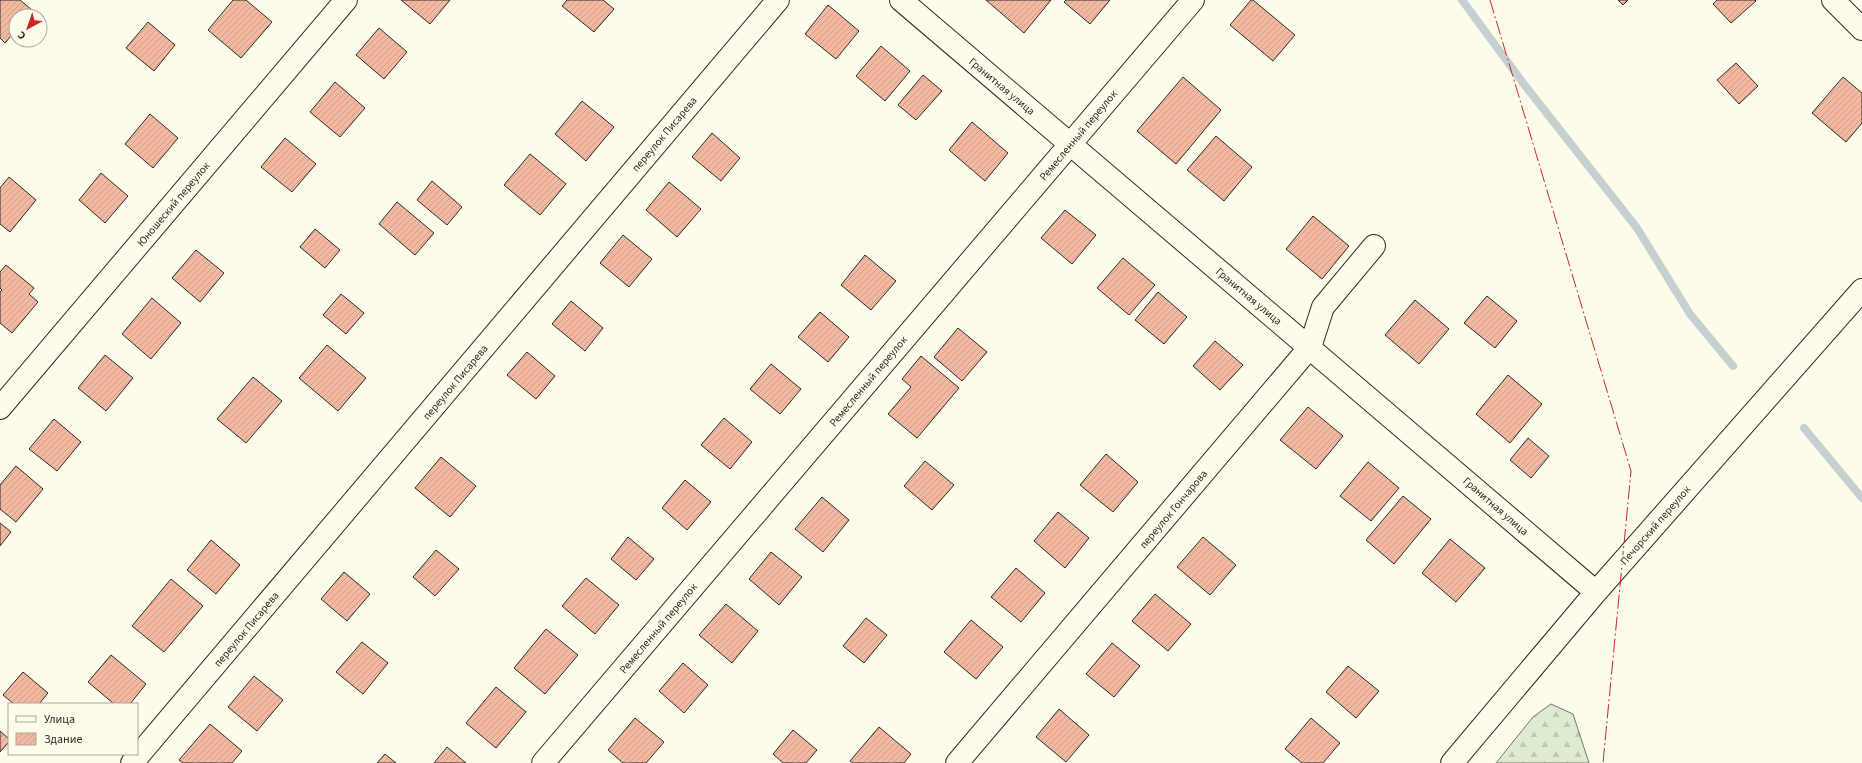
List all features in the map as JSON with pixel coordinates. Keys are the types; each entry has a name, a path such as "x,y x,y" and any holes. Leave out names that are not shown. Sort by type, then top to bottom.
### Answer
{"street":[{"name":"Юношеский переулок","path":"0,408 346,0"},
{"name":"переулок Писарева","path":"132,763 778,0"},
{"name":"Гранитная улица","path":"901,0 1596,592"},
{"name":"Ремесленный переулок","path":"543,763 1193,0"},
{"path":"1833,0 1862,29"},
{"name":"переулок Гончарова","path":"957,763 1310,347 1323,307 1374,246"},
{"name":"Печорский переулок","path":"1452,763 1596,592 1862,290"}],"green space":[{"path":"1551,704 1573,714 1589,763 1496,763 1533,717"}],"building":[{"path":"0,0 20,0 30,8 8,8 8,39 5,43 0,38"},
{"path":"233,0 246,0 272,22 241,58 208,30"},
{"path":"401,0 450,0 430,24"},
{"path":"567,0 603,0 614,9 594,32 562,6"},
{"path":"986,0 1051,0 1024,33"},
{"path":"1066,0 1110,0 1090,24 1064,2"},
{"path":"1251,0 1253,0 1295,35 1273,61 1230,25"},
{"path":"1618,0 1628,0 1623,5"},
{"path":"1717,0 1756,1 1731,23 1713,4"},
{"path":"828,5 859,31 836,59 805,34"},
{"path":"148,22 175,45 154,71 126,48"},
{"path":"379,28 407,52 384,79 356,55"},
{"path":"881,46 910,71 885,101 856,76"},
{"path":"1736,63 1758,86 1739,104 1717,80"},
{"path":"923,75 942,91 916,120 898,105"},
{"path":"1183,77 1221,110 1176,164 1137,131"},
{"path":"1843,77 1862,93 1862,123 1846,142 1812,113"},
{"path":"335,82 365,108 340,137 310,112"},
{"path":"582,101 614,127 586,161 555,134"},
{"path":"150,114 178,138 153,168 125,144"},
{"path":"972,122 1008,153 985,181 949,150"},
{"path":"712,133 740,158 721,181 692,157"},
{"path":"1216,136 1252,167 1224,201 1187,170"},
{"path":"285,138 316,164 292,192 261,167"},
{"path":"530,154 566,184 540,215 504,185"},
{"path":"101,173 128,196 105,223 79,200"},
{"path":"9,177 36,200 10,232 0,224 0,188"},
{"path":"432,181 462,207 447,225 417,200"},
{"path":"669,182 701,209 677,237 646,210"},
{"path":"397,202 434,233 415,255 379,224"},
{"path":"1065,210 1096,235 1072,264 1041,238"},
{"path":"1313,216 1349,246 1322,279 1286,249"},
{"path":"315,229 340,250 325,268 300,247"},
{"path":"623,235 652,259 629,287 600,263"},
{"path":"196,250 224,273 200,302 172,278"},
{"path":"865,255 896,281 871,310 841,285"},
{"path":"1123,258 1155,285 1129,315 1097,288"},
{"path":"6,265 34,288 29,294 38,302 12,333 0,323 0,292 2,290 0,288 0,272"},
{"path":"1158,292 1187,317 1164,344 1135,320"},
{"path":"341,294 364,313 346,334 323,315"},
{"path":"1487,296 1517,321 1495,348 1464,323"},
{"path":"152,298 181,323 151,359 122,334"},
{"path":"1415,300 1449,329 1419,364 1385,335"},
{"path":"571,301 603,328 585,351 552,324"},
{"path":"820,312 849,337 828,362 798,337"},
{"path":"958,328 987,352 962,381 934,357"},
{"path":"1215,341 1243,365 1220,390 1193,366"},
{"path":"327,345 366,378 338,411 299,378"},
{"path":"527,352 555,376 536,399 507,375"},
{"path":"105,355 133,378 106,411 78,388"},
{"path":"921,356 959,388 917,438 888,414 911,387 902,379"},
{"path":"771,364 801,389 780,414 750,389"},
{"path":"1508,375 1542,404 1510,443 1476,414"},
{"path":"253,377 282,401 246,443 217,419"},
{"path":"1308,407 1343,436 1316,469 1280,440"},
{"path":"724,418 752,442 730,469 701,445"},
{"path":"54,419 81,442 57,471 29,449"},
{"path":"1528,438 1549,456 1531,478 1510,460"},
{"path":"1106,454 1138,482 1113,512 1080,485"},
{"path":"441,457 476,486 450,517 415,488"},
{"path":"925,461 954,485 932,510 904,486"},
{"path":"1368,462 1399,488 1371,521 1340,496"},
{"path":"16,466 43,489 16,522 0,509 0,485"},
{"path":"685,480 711,502 687,530 662,508"},
{"path":"1403,496 1431,519 1394,564 1366,540"},
{"path":"822,497 849,520 823,552 795,529"},
{"path":"1058,512 1089,538 1065,568 1034,541"},
{"path":"0,523 11,532 0,546"},
{"path":"628,537 654,559 636,580 611,559"},
{"path":"1203,537 1236,565 1210,595 1177,567"},
{"path":"1450,539 1485,568 1456,602 1422,573"},
{"path":"211,540 240,565 216,594 187,570"},
{"path":"436,550 459,569 435,596 413,577"},
{"path":"771,552 802,577 779,605 749,579"},
{"path":"1016,568 1045,593 1021,622 991,597"},
{"path":"344,572 370,594 347,621 321,599"},
{"path":"586,578 619,605 595,634 562,606"},
{"path":"171,579 203,606 164,652 132,626"},
{"path":"1155,594 1191,624 1168,651 1132,621"},
{"path":"726,604 758,631 732,663 699,635"},
{"path":"866,618 887,635 864,663 843,646"},
{"path":"971,620 1003,647 976,679 944,652"},
{"path":"546,629 578,655 545,694 514,668"},
{"path":"362,642 388,663 363,694 336,672"},
{"path":"1112,643 1140,666 1114,697 1086,674"},
{"path":"111,655 146,684 131,703 113,703 88,682"},
{"path":"683,663 708,685 684,713 659,691"},
{"path":"1348,666 1379,691 1356,718 1326,692"},
{"path":"23,672 48,693 40,703 13,703 3,695"},
{"path":"254,676 283,700 257,731 228,707"},
{"path":"496,687 526,712 496,748 466,723"},
{"path":"1059,709 1089,735 1066,762 1036,737"},
{"path":"635,718 664,742 646,763 623,763 608,750"},
{"path":"1311,718 1340,743 1323,763 1302,763 1285,749"},
{"path":"210,724 242,751 232,763 183,763 179,760"},
{"path":"879,727 911,754 904,763 853,763 850,761"},
{"path":"793,730 817,750 806,763 783,763 773,754"},
{"path":"0,731 8,738 8,743 0,752"},
{"path":"447,747 466,763 434,763"},
{"path":"385,754 396,763 377,763"}],"waterway":[{"path":"1462,0 1523,83 1637,228 1690,314 1733,366"},
{"path":"1804,428 1862,498"}],"power":[{"path":"1490,0 1631,471 1603,763"}]}
